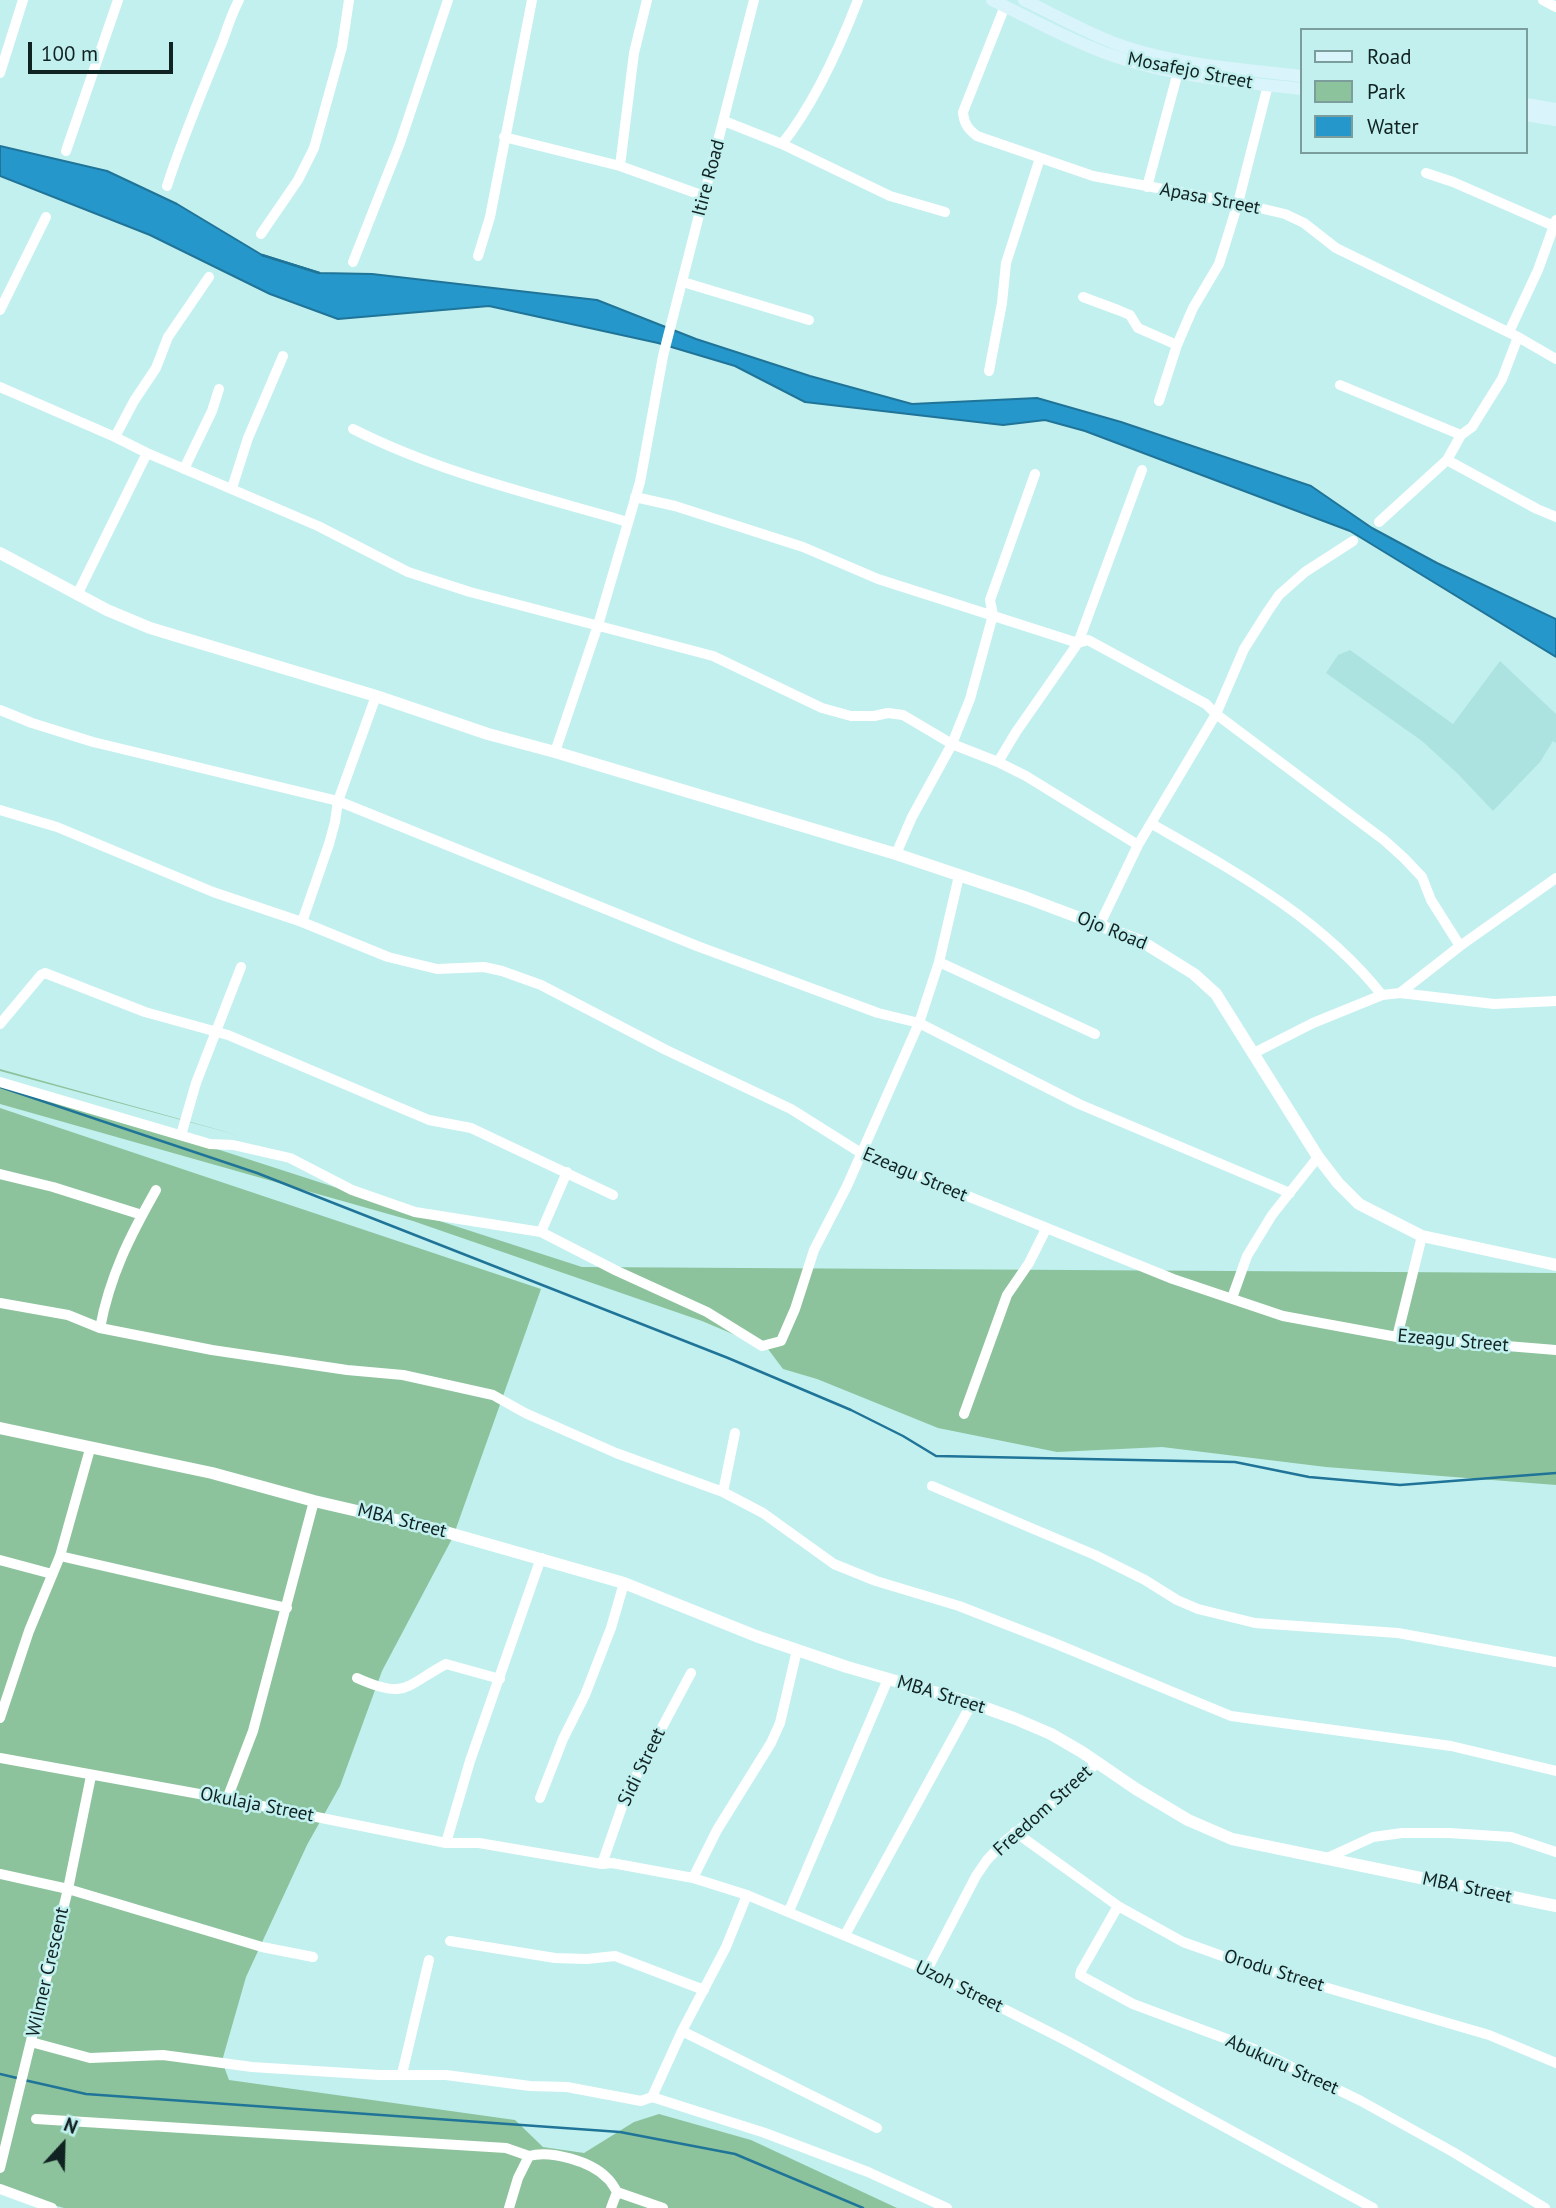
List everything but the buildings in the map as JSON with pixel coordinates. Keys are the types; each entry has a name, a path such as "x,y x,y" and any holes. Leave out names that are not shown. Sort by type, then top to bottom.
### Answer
{"main road":[{"name":"Mosafejo Street","path":"992,0 1106,54 1178,72 1300,89"},
{"name":"Mosafejo Street","path":"1024,0 1112,42 1241,69 1300,76"},
{"path":"1528,104 1556,109"},
{"path":"1528,115 1556,120"}],"street":[{"path":"0,73 23,0"},
{"path":"66,151 118,0"},
{"path":"167,186 224,37 229,17 239,0"},
{"path":"261,234 298,180 314,148 342,47 349,0"},
{"path":"353,262 406,125 448,0"},
{"path":"478,256 491,217 532,0"},
{"path":"620,166 634,53 647,0"},
{"name":"Itire Road","path":"555,752 598,625 635,497 663,356 754,0"},
{"path":"782,144 796,126 841,45 858,0"},
{"path":"1543,0 1556,7"},
{"name":"Apasa Street","path":"1005,6 963,112 968,129 977,136 1093,176 1238,202 1285,214 1304,223 1336,248 1556,359"},
{"path":"1147,187 1178,72"},
{"path":"1159,401 1177,345 1193,308 1219,264 1268,85"},
{"path":"724,121 782,144 890,196 945,212"},
{"path":"504,137 620,166 704,196"},
{"path":"989,371 1002,303 1006,263 1040,158"},
{"path":"1379,522 1447,460 1461,435 1472,427 1502,379 1513,335 1555,224 1453,181 1426,173"},
{"path":"0,310 46,217"},
{"path":"116,437 134,401 156,368 168,337 209,277"},
{"path":"683,282 809,320"},
{"path":"1083,297 1130,316 1138,328 1177,345"},
{"path":"232,488 248,438 283,356"},
{"path":"1340,385 1461,435"},
{"path":"0,387 318,526 408,572 470,592 713,656 822,708 851,716 888,713 903,715 952,744 998,762 1138,845"},
{"path":"184,469 212,411 219,389"},
{"path":"353,429 395,450 484,481 628,522"},
{"path":"77,595 147,453"},
{"path":"1447,460 1556,517"},
{"path":"998,762 1078,643 1142,470"},
{"path":"896,854 912,817 952,744 970,699 993,615 990,600 1035,474"},
{"path":"635,497 675,506 803,547 931,598 1078,643 1087,640 1099,645 1196,698 1384,840 1422,877 1431,900 1460,946"},
{"path":"1099,926 1138,845 1216,714 1244,649 1279,594 1305,572 1353,541"},
{"name":"Ojo Road","path":"0,553 77,595 150,628 376,696 488,734 896,854 1027,898 1141,941 1194,974 1216,994 1318,1157 1359,1204 1422,1236 1556,1265"},
{"path":"302,922 329,844 338,801 376,696"},
{"path":"0,710 93,742 338,801 696,946 878,1013 919,1023 1056,1093 1290,1193"},
{"name":"Ezeagu Street","path":"0,810 57,827 213,892 413,964 437,969 484,967 541,985 666,1050 791,1109 861,1153 1172,1279 1283,1316 1396,1337 1556,1350"},
{"path":"1152,824 1254,883 1299,915 1338,946 1382,995"},
{"path":"0,1082 210,1144 233,1145 290,1158 352,1190 415,1212 541,1231 617,1271 707,1312 762,1346 781,1340 814,1250 919,1023 939,962 958,876"},
{"path":"1400,993 1460,946 1556,878"},
{"path":"939,962 1095,1034"},
{"path":"181,1135 196,1083 241,967"},
{"path":"0,1024 45,973 145,1012 228,1035 429,1120 471,1128 613,1195"},
{"path":"1254,1053 1313,1023 1382,995 1400,993 1494,1004 1556,1000"},
{"path":"1232,1298 1247,1256 1272,1215 1318,1157"},
{"path":"541,1231 567,1172"},
{"path":"0,1174 53,1187 142,1215"},
{"path":"100,1328 106,1298 124,1247 156,1189"},
{"path":"964,1414 1007,1295 1030,1263 1046,1229"},
{"path":"1396,1337 1422,1236"},
{"path":"0,1303 68,1315 100,1328 212,1350 347,1370 402,1375 493,1395 525,1413 616,1454 723,1492 763,1513 834,1564 876,1581 960,1606 1231,1716 1451,1746 1556,1771"},
{"name":"MBA Street","path":"0,1428 212,1474 435,1529 624,1583 755,1636 972,1703 1051,1734 1188,1820 1233,1839 1556,1906"},
{"path":"723,1492 735,1433"},
{"path":"0,1718 5,1686 60,1556 90,1449"},
{"path":"932,1486 1095,1555 1198,1609 1255,1623 1398,1633 1556,1662"},
{"path":"227,1798 253,1731 314,1501"},
{"path":"60,1556 287,1608"},
{"path":"446,1843 470,1761 541,1558"},
{"path":"0,1560 52,1574"},
{"path":"540,1798 563,1739 585,1695 611,1628 624,1583"},
{"path":"693,1878 717,1830 771,1743 780,1723 797,1650"},
{"path":"357,1678 377,1687 397,1690 414,1685 446,1664 500,1679"},
{"name":"Sidi Street","path":"602,1864 626,1796 691,1673"},
{"path":"789,1911 888,1679"},
{"path":"845,1935 972,1703"},
{"name":"Okulaja Street","path":"0,1758 90,1776 227,1798 446,1843 479,1843 513,1850"},
{"name":"Freedom Street","path":"927,1970 987,1860 1015,1832 1054,1802 1098,1762"},
{"name":"Wilmer Crescent","path":"0,2168 68,1889 90,1776"},
{"name":"Orodu Street","path":"1015,1832 1118,1906 1183,1942 1242,1963 1489,2035 1556,2063"},
{"path":"1325,1859 1373,1837 1402,1833 1511,1837 1556,1852"},
{"name":"Uzoh Street","path":"513,1850 602,1864 612,1863 693,1878 789,1911 927,1970 1068,2041 1373,2208"},
{"path":"0,1874 68,1889 262,1947 313,1957"},
{"path":"652,2097 747,1895"},
{"name":"Abukuru Street","path":"1118,1906 1080,1975 1133,2004 1259,2051 1350,2095 1453,2152 1545,2208"},
{"path":"450,1941 555,1958 615,1956 704,1990"},
{"path":"402,2074 429,1961"},
{"path":"682,2031 877,2128"},
{"path":"31,2044 90,2058 163,2055 252,2067 379,2075 446,2075 530,2086 567,2087 641,2101 652,2097 765,2133 868,2172 947,2208"},
{"path":"36,2119 506,2148 529,2156 539,2153 570,2158 607,2177 617,2192 663,2208"},
{"path":"509,2208 518,2178 529,2156"},
{"path":"0,2189 52,2208"},
{"path":"611,2208 617,2192"}],"shaded area":[{"path":"1350,650 1453,724 1500,661 1556,714 1556,743 1553,741 1540,762 1493,811 1422,741 1326,673 1338,655"}],"green space":[{"path":"0,1069 241,1136 0,1071"},
{"path":"0,1079 582,1267 1556,1273 1556,1485 1326,1467 1162,1447 1057,1452 938,1428 817,1379 783,1369 768,1349 702,1321 413,1221 0,1104"},
{"path":"0,1108 541,1289 453,1537 382,1671 340,1786 307,1845 246,1977 222,2061 229,2080 515,2120 543,2147 584,2153 634,2122 659,2114 751,2140 897,2208 64,2208 0,2190"}],"water":[{"path":"0,146 107,171 177,204 262,255 320,273 372,274 597,300 696,339 810,376 912,404 1037,398 1121,422 1311,486 1372,528 1437,563 1556,619 1556,657 1350,531 1085,431 1045,420 1003,425 805,402 735,366 658,343 489,306 338,319 270,294 150,235 0,176"}],"waterway":[{"path":"262,255 319,273"},
{"path":"0,1087 257,1173 728,1358 851,1410 936,1456 1235,1462 1309,1477 1400,1485 1556,1473"},
{"path":"0,2074 17,2078"},
{"path":"24,2080 86,2094 620,2132 735,2154 863,2208"}]}
